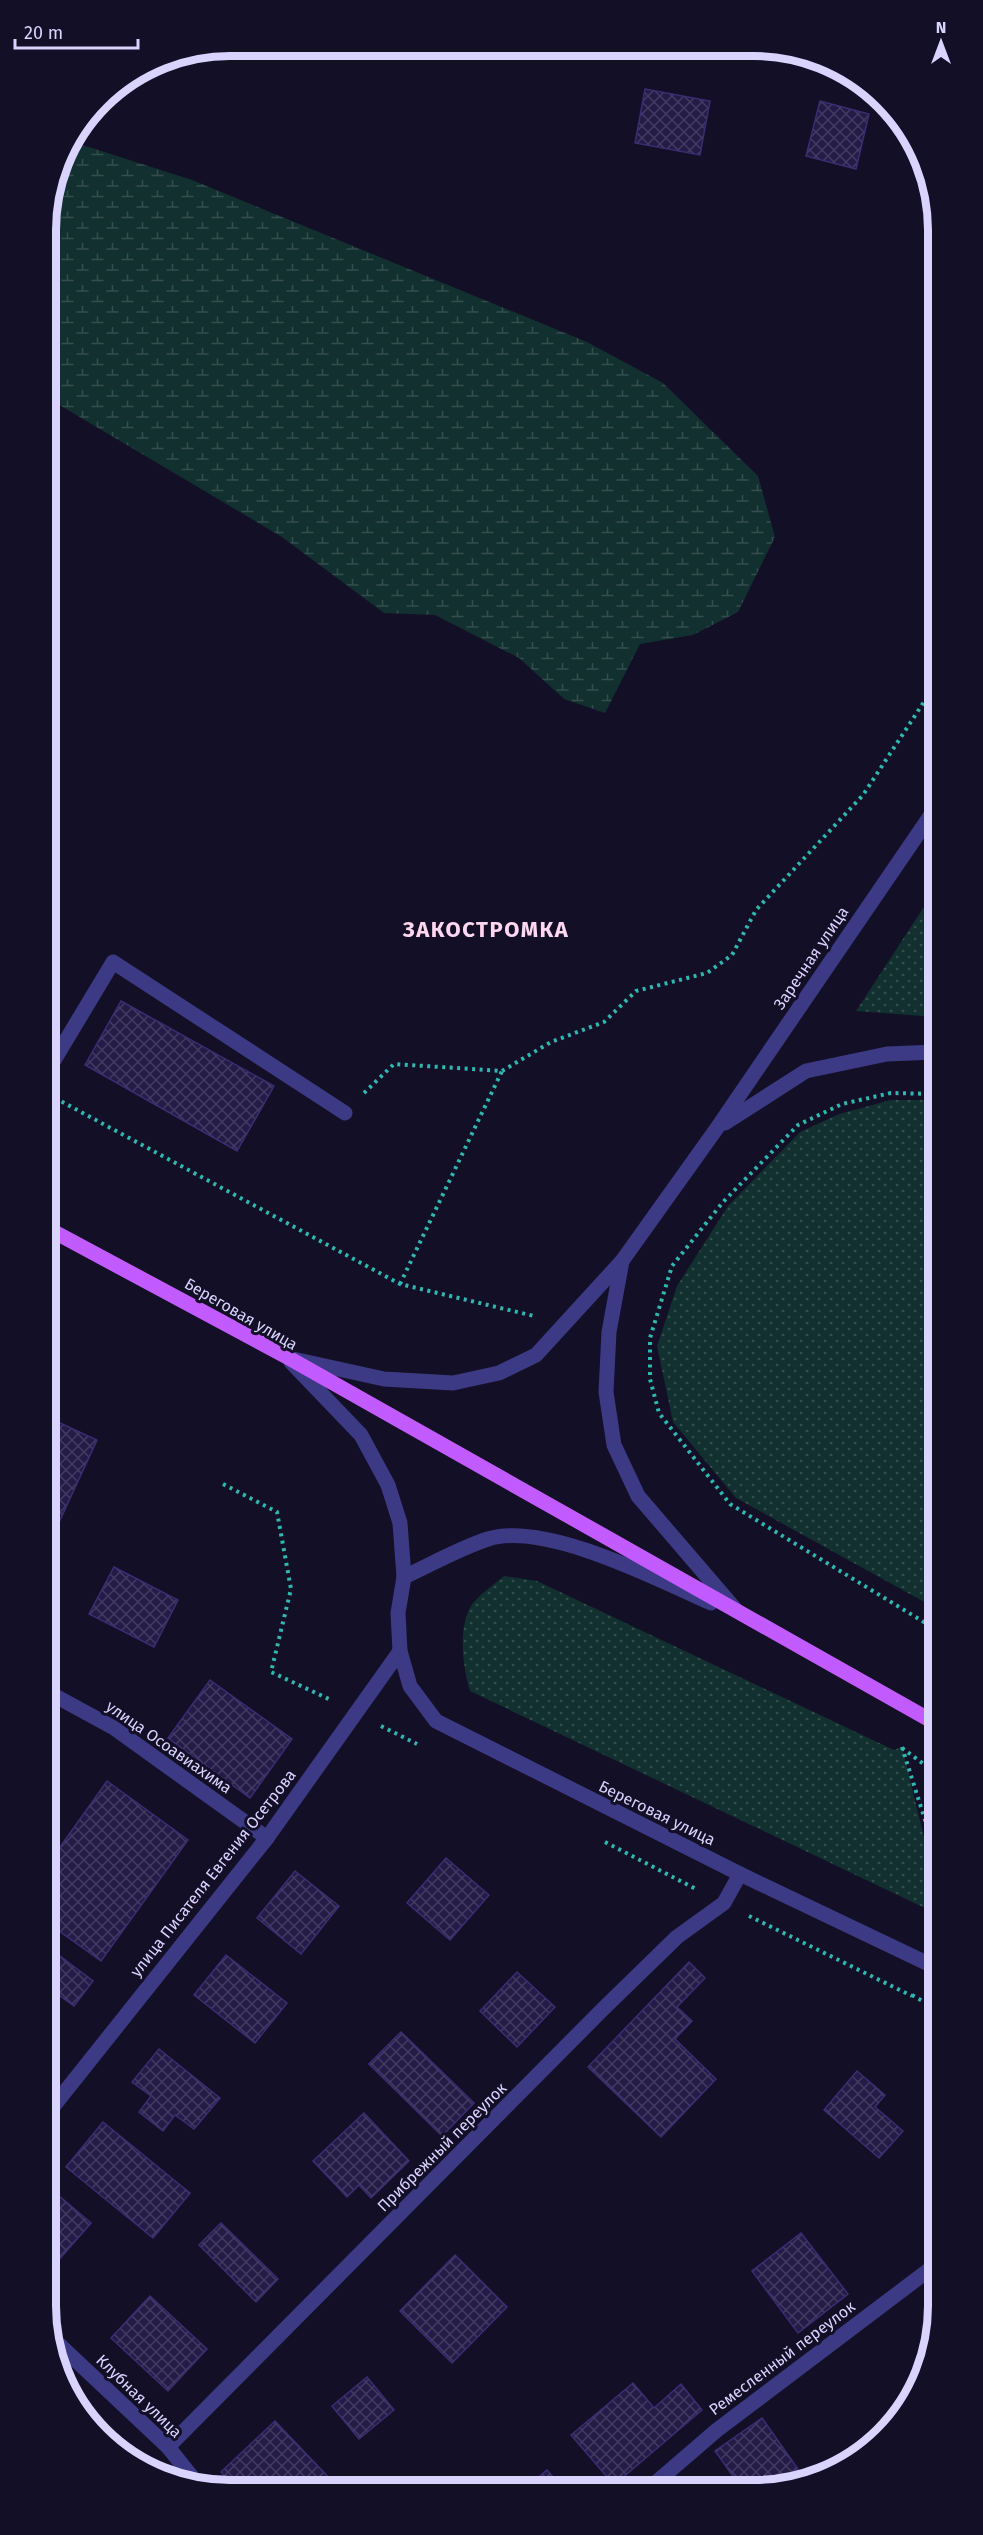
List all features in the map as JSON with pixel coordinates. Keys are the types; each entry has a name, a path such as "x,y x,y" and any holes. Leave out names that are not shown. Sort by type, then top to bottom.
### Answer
{"main road":[{"name":"Береговая улица","path":"56,1233 287,1358"},
{"path":"287,1358 741,1616 927,1719"}],"street":[{"name":"Заречная улица","path":"287,1358 384,1379 453,1383 499,1373 536,1355 622,1261 717,1128 928,820"},
{"path":"56,1057 113,962 345,1113"},
{"path":"717,1128 806,1071 886,1054 928,1052"},
{"path":"622,1261 609,1332 606,1392 614,1446 638,1496 741,1616"},
{"name":"Береговая улица","path":"287,1358 361,1435 388,1485 400,1523 404,1576 398,1613 400,1651 410,1686 436,1721 740,1874 927,1963"},
{"path":"404,1576 490,1538 542,1536 617,1562 741,1616"},
{"name":"улица Писателя Евгения Осетрова","path":"56,2103 267,1838 400,1651"},
{"name":"улица Осоавиахима","path":"56,1696 114,1728 267,1838"},
{"name":"Прибрежный переулок","path":"168,2447 603,2009 677,1938 724,1903 740,1874"},
{"name":"Ремесленный переулок","path":"659,2480 717,2430 927,2272"},
{"name":"Клубная улица","path":"61,2346 168,2447 190,2474"}],"path":[{"path":"400,1284 502,1071 551,1041 604,1022 636,991 706,973 732,955 756,910 863,795 928,695"},
{"path":"345,1113 394,1064 502,1071"},
{"path":"927,1624 730,1504 659,1413 650,1379 650,1338 672,1266 723,1202 798,1125 852,1102 891,1093 928,1094"},
{"path":"56,1099 400,1284 535,1316"},
{"path":"223,1484 277,1512 291,1589 271,1672 303,1686"},
{"path":"927,1766 902,1747 927,1827"}],"green space":[{"path":"79,144 192,180 587,342 663,383 758,476 775,537 738,612 693,635 640,644 605,713 564,699 519,658 435,615 384,613 282,537 56,403 56,218 61,185"},
{"path":"928,901 928,1016 856,1011"},
{"path":"891,1100 928,1100 927,1604 736,1498 673,1422 657,1346 677,1286 728,1206 800,1132 839,1114"},
{"path":"504,1576 537,1581 894,1750 902,1747 927,1850 927,1909 470,1691 465,1672 464,1627 470,1608 485,1591"}],"building":[{"path":"645,89 710,101 700,155 635,143"},
{"path":"820,101 869,114 856,169 806,156"},
{"path":"121,1001 274,1086 237,1151 85,1065"},
{"path":"56,1421 97,1440 56,1529"},
{"path":"114,1567 178,1600 154,1647 89,1614"},
{"path":"210,1680 292,1739 250,1798 168,1738"},
{"path":"107,1781 188,1840 101,1961 56,1929 56,1853"},
{"path":"446,1858 489,1895 450,1940 407,1903"},
{"path":"295,1871 339,1906 301,1954 257,1918"},
{"path":"56,1953 93,1981 74,2006 56,1993"},
{"path":"226,1955 287,2003 255,2043 194,1995"},
{"path":"689,1962 705,1978 677,2007 692,2021 675,2039 716,2079 661,2137 588,2067"},
{"path":"517,1972 555,2007 517,2047 480,2011"},
{"path":"401,2032 474,2103 442,2136 369,2064"},
{"path":"159,2049 220,2098 194,2129 175,2115 163,2131 139,2112 151,2096 132,2082"},
{"path":"857,2071 885,2095 875,2107 903,2131 879,2158 824,2110"},
{"path":"364,2113 409,2161 371,2198 359,2185 347,2197 313,2161"},
{"path":"103,2122 190,2193 153,2238 66,2167"},
{"path":"56,2193 91,2223 56,2261"},
{"path":"221,2223 278,2279 256,2302 199,2245"},
{"path":"801,2233 848,2294 798,2333 752,2271"},
{"path":"455,2255 507,2307 452,2363 400,2311"},
{"path":"150,2296 207,2349 168,2391 111,2338"},
{"path":"367,2377 394,2410 359,2439 332,2406"},
{"path":"633,2383 654,2408 681,2384 702,2410 620,2480 610,2480 571,2435"},
{"path":"762,2418 798,2469 787,2476 736,2480 715,2451"},
{"path":"275,2421 331,2480 230,2480 221,2472"},
{"path":"547,2470 556,2480 535,2480"}],"district":[{"name":"ЗАКОСТРОМКА","path":"486,929"}]}
